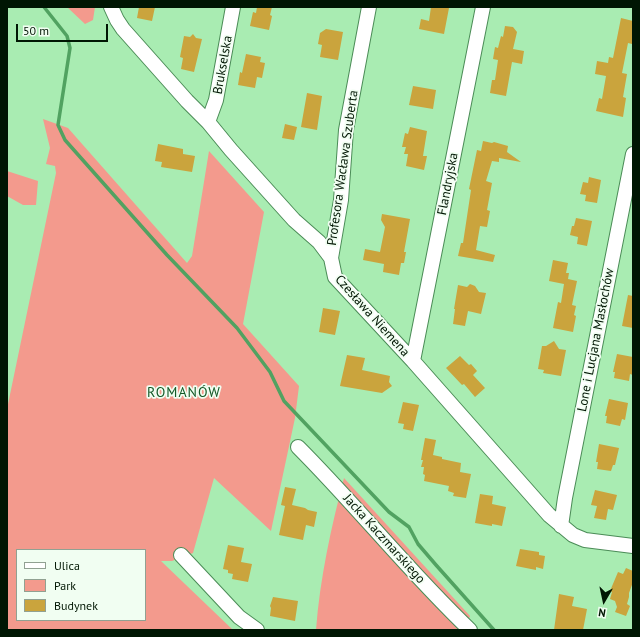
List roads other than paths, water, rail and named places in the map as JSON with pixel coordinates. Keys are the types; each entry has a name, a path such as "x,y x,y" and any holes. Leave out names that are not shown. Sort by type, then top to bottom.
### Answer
{"street":[{"name":"Czesława Niemena","path":"111,7 117,20 123,28 187,101 208,122 294,220 318,242 331,258 335,277 412,360 544,509 561,526 573,535 585,540 633,546"},
{"name":"Brukselska","path":"208,122 216,100 233,7"},
{"name":"Profesora Wacława Szuberta","path":"331,258 341,200 346,130 369,7"},
{"name":"Flandryjska","path":"412,360 483,7"},
{"name":"Lone i Lucjana Masłochów","path":"561,526 566,490 633,154"},
{"name":"Jacka Kaczmarskiego","path":"298,447 337,487 446,608 470,630"},
{"path":"181,555 239,617 257,630"}],"waterway":[{"path":"44,7 67,36 70,48 58,125 65,140 167,255 237,328 270,372 284,401 389,512 409,527 418,544 494,630"}],"district":[{"name":"ROMANÓW","path":"184,393"}]}
